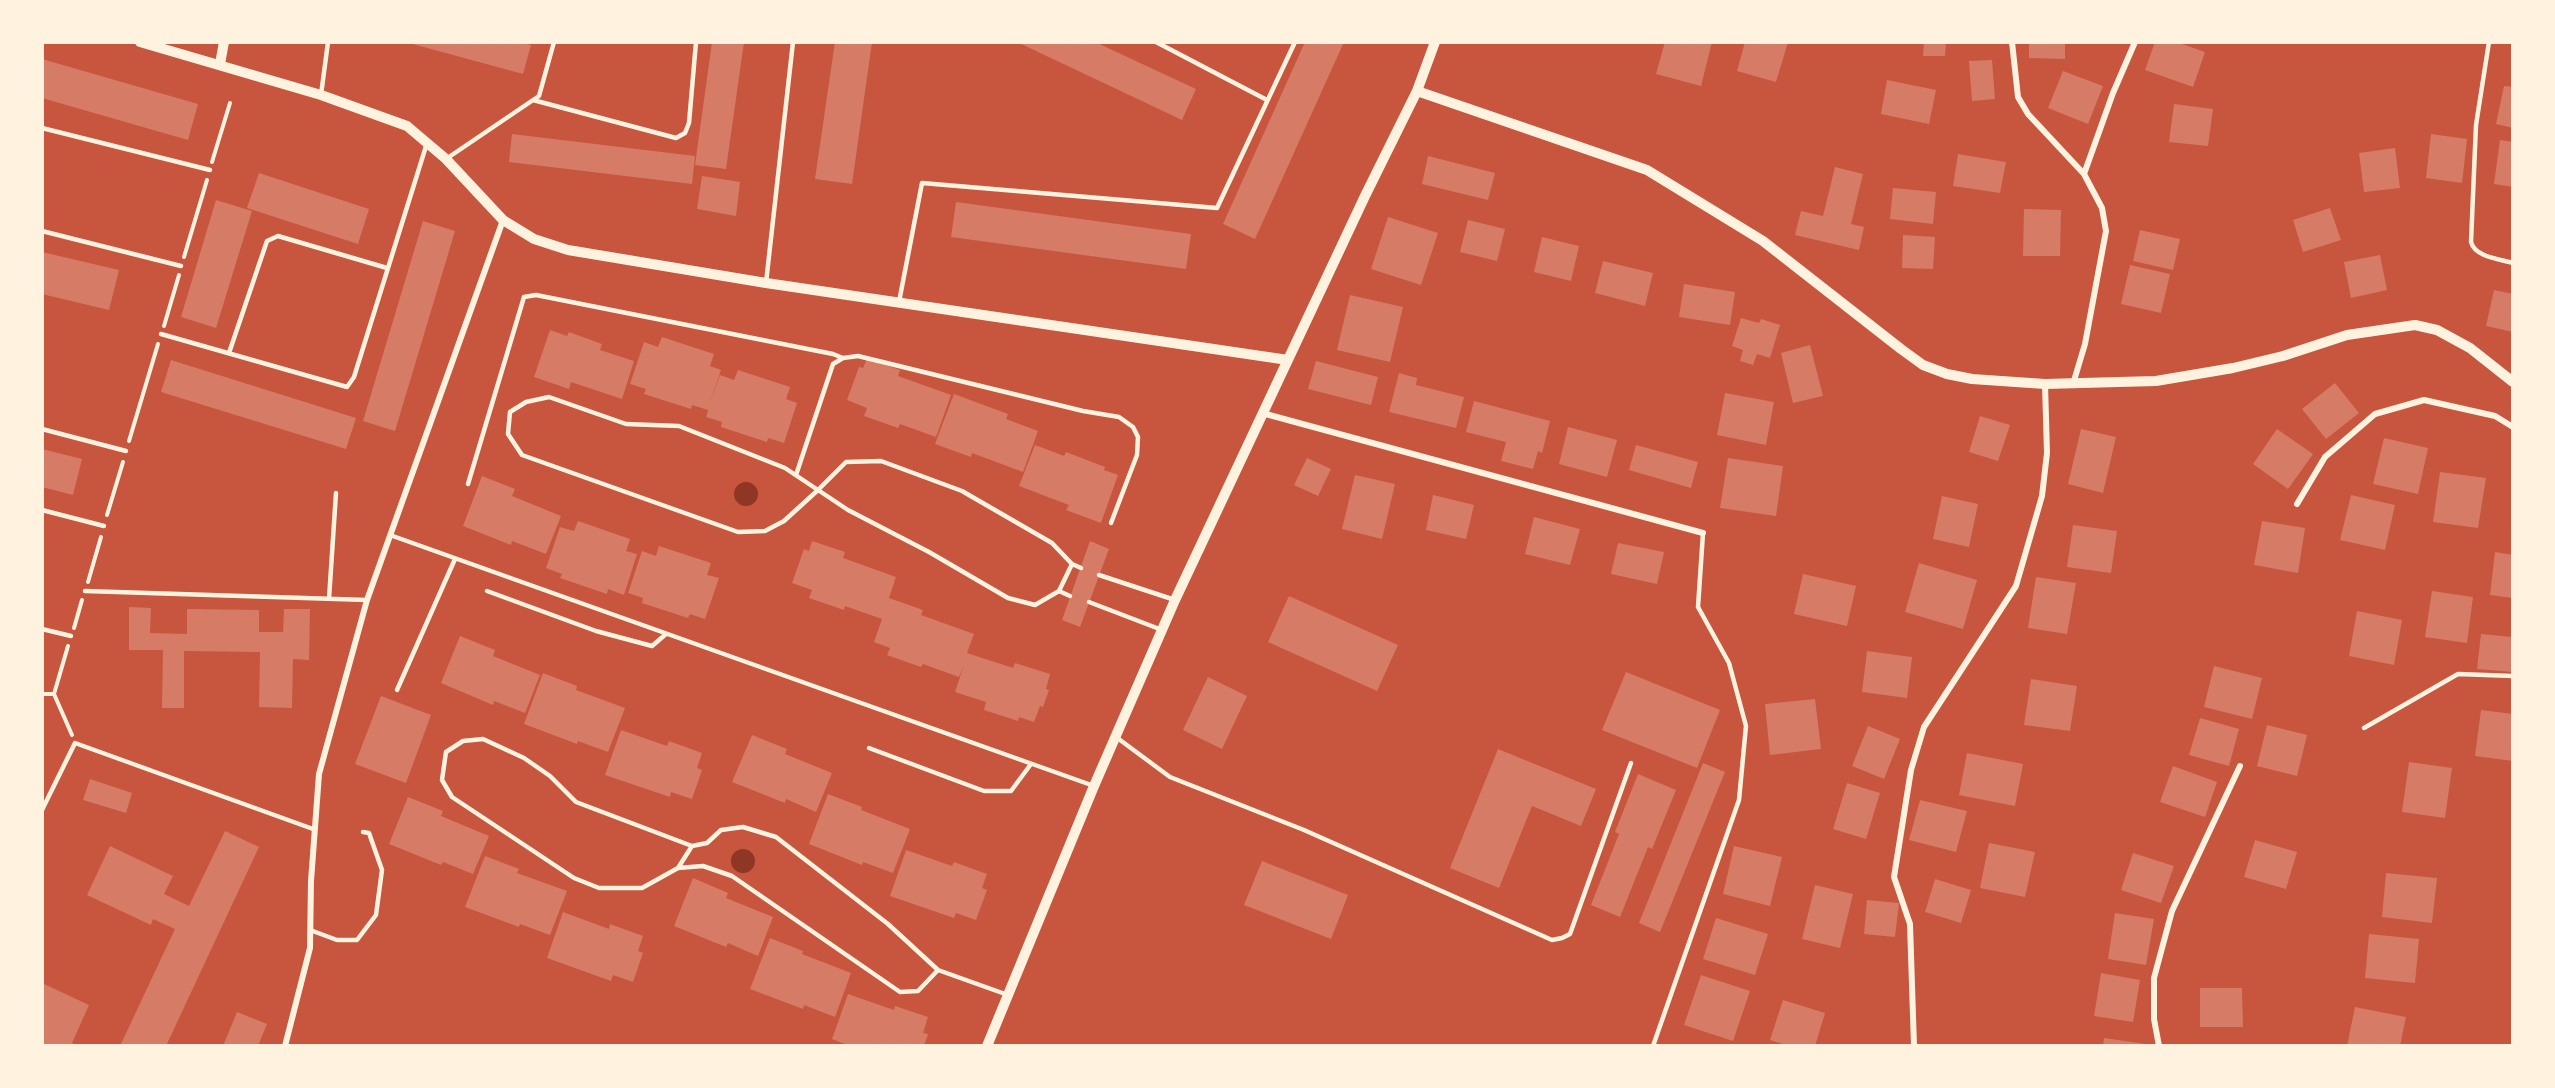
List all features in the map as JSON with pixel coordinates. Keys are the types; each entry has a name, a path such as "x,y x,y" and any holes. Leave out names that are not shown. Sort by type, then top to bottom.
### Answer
{"street":[{"path":"140,42 321,95 407,126 446,159 503,220 534,239 568,250 766,283 1288,360"},
{"path":"220,64 225,42"},
{"path":"987,1046 1094,786 1175,600 1417,91 1435,42"},
{"path":"2012,42 2018,97 2028,114 2084,174 2102,208 2106,231 2085,344 2073,384"},
{"path":"2084,174 2113,93 2135,42"},
{"path":"1417,91 1647,170 1763,241 1923,364 1947,374 1972,380 2045,384 2156,381 2233,368 2283,356 2347,335 2415,325 2437,330 2470,348 2513,382"},
{"path":"285,1046 310,948 314,829 319,774 367,600 503,220"},
{"path":"1914,1046 1910,924 1894,877 1911,770 1924,728 2016,586 2042,496 2047,453 2045,384"},
{"path":"2297,504 2325,457 2374,414 2424,400 2495,416 2513,428"},
{"path":"1262,413 1703,533"},
{"path":"2159,1046 2154,1019 2154,978 2172,911 2240,766"}],"lane":[{"path":"321,95 328,42"},
{"path":"446,159 539,96 554,42"},
{"path":"532,100 676,138 685,132 689,123 696,42"},
{"path":"766,283 793,42"},
{"path":"1156,42 1268,100"},
{"path":"899,302 922,183 1217,208 1295,42"},
{"path":"2489,42 2476,125 2471,242 2473,249 2478,253 2513,263"},
{"path":"42,128 210,170"},
{"path":"161,334 347,387 354,377 427,143"},
{"path":"42,231 181,266"},
{"path":"229,353 267,241 278,236 387,268"},
{"path":"468,484 524,297 536,295 833,354 843,358"},
{"path":"796,475 833,364 843,358 858,356 1083,411 1119,417 1133,427 1139,443 1137,455 1111,523"},
{"path":"1072,564 1059,591 1035,605 1008,598 929,552 848,510 818,490 796,475 785,468 679,426 626,424 549,397 526,402 510,412 508,434 522,455 738,532 765,531 784,521 818,490 846,462 880,461 962,491 1052,543 1072,564 1081,568"},
{"path":"42,429 126,451"},
{"path":"329,599 336,494"},
{"path":"42,510 104,526"},
{"path":"1653,1046 1739,800 1746,726 1729,663 1698,607 1703,533"},
{"path":"390,535 1094,786"},
{"path":"397,690 455,559"},
{"path":"1099,575 1175,600"},
{"path":"85,591 367,600"},
{"path":"487,591 596,631 652,646 666,634"},
{"path":"1059,591 1070,596"},
{"path":"1089,602 1162,630"},
{"path":"42,628 71,636"},
{"path":"2364,728 2458,674 2513,676"},
{"path":"1116,736 1170,777 1304,831 1552,940 1570,933 1631,763"},
{"path":"938,970 918,991 900,992 732,876 703,866 678,868 642,888 599,888 574,878 452,797 442,780 446,752 463,741 483,739 532,764 550,776 576,802 692,846 707,843 722,831 742,827 776,837 888,924 938,970 1008,995"},
{"path":"42,810 75,743 314,829"},
{"path":"869,748 984,791 1011,791 1031,764"},
{"path":"310,930 337,940 357,940 376,915 382,870 369,833 363,832"},
{"path":"678,868 692,846"}],"path":[{"path":"75,743 54,694 230,103"},
{"path":"42,694 54,694"}],"shaded area":[{"path":"746,482 754,486 758,494 754,502 746,506 738,502 734,494 738,486"},
{"path":"743,849 748,850 754,856 754,866 748,872 743,873 738,872 732,866 731,861 732,856 738,850"}],"building":[{"path":"520,42 531,45 523,74 409,43"},
{"path":"712,42 744,42 726,169 695,165"},
{"path":"835,42 872,42 852,184 815,179"},
{"path":"1017,42 1095,42 1196,89 1182,120"},
{"path":"1305,42 1344,42 1255,239 1223,224"},
{"path":"1665,42 1712,42 1701,86 1656,74"},
{"path":"1745,42 1788,42 1776,82 1737,71"},
{"path":"1924,42 1946,42 1945,56 1923,56"},
{"path":"2029,42 2065,42 2065,59 2029,58"},
{"path":"2155,42 2176,42 2205,52 2193,87 2145,70"},
{"path":"42,59 198,104 188,140 42,98"},
{"path":"1992,60 1995,99 1972,101 1969,61"},
{"path":"2063,71 2103,86 2088,124 2048,108"},
{"path":"1887,80 1936,90 1929,124 1881,114"},
{"path":"2504,86 2513,87 2513,128 2496,124"},
{"path":"2174,104 2213,109 2208,146 2169,142"},
{"path":"512,134 695,156 692,184 509,162"},
{"path":"2431,134 2467,139 2462,183 2426,178"},
{"path":"2500,140 2513,142 2513,187 2494,184"},
{"path":"2395,148 2400,188 2364,192 2359,153"},
{"path":"1958,154 2006,162 2000,193 1953,186"},
{"path":"1428,156 1495,173 1488,200 1422,184"},
{"path":"1835,167 1863,174 1851,224 1864,227 1859,250 1795,235 1801,211 1823,216"},
{"path":"259,173 369,209 358,244 247,208"},
{"path":"702,176 740,182 736,216 697,209"},
{"path":"1893,188 1936,192 1933,224 1890,219"},
{"path":"216,200 252,211 216,328 181,317"},
{"path":"956,202 1191,234 1186,269 951,237"},
{"path":"2330,208 2341,240 2303,252 2293,220"},
{"path":"2024,209 2061,210 2060,256 2023,256"},
{"path":"1388,217 1438,233 1421,285 1371,269"},
{"path":"1468,220 1505,229 1497,261 1460,252"},
{"path":"423,221 455,231 395,431 363,421"},
{"path":"2140,230 2180,239 2173,270 2133,261"},
{"path":"1903,235 1935,237 1933,269 1902,268"},
{"path":"1542,237 1579,246 1571,281 1534,272"},
{"path":"42,252 119,270 109,310 42,294"},
{"path":"2380,255 2387,290 2351,298 2344,262"},
{"path":"1603,261 1653,273 1645,306 1595,293"},
{"path":"2130,265 2170,274 2161,313 2121,304"},
{"path":"1684,284 1735,292 1730,325 1679,317"},
{"path":"2494,290 2513,294 2513,332 2486,326"},
{"path":"1350,295 1403,307 1390,362 1337,350"},
{"path":"1741,318 1759,323 1761,319 1780,325 1770,358 1757,354 1753,365 1740,361 1743,350 1732,346"},
{"path":"550,330 567,336 569,332 602,344 600,350 634,361 622,399 571,382 569,389 534,377"},
{"path":"662,337 714,354 710,366 721,370 708,408 720,375 734,380 738,370 790,387 786,399 797,403 784,443 768,438 767,442 721,427 722,422 706,417 708,410 692,405 691,409 644,394 646,389 630,384 644,342 658,347"},
{"path":"1810,345 1823,396 1793,403 1781,353"},
{"path":"867,359 900,370 898,376 951,395 936,437 900,424 898,428 864,416 867,408 847,400 859,367 863,368"},
{"path":"171,360 356,418 346,449 161,392"},
{"path":"1316,361 1378,377 1371,405 1308,389"},
{"path":"1399,373 1417,378 1416,385 1464,397 1456,428 1389,412"},
{"path":"2335,383 2359,413 2326,439 2302,409"},
{"path":"1725,393 1774,402 1766,445 1717,435"},
{"path":"954,394 1008,414 1006,419 1038,431 1023,472 972,453 971,457 935,444"},
{"path":"1474,401 1550,421 1542,453 1538,451 1533,469 1501,461 1506,442 1466,432"},
{"path":"1980,416 2010,425 1998,461 1969,452"},
{"path":"1568,427 1617,440 1607,477 1559,464"},
{"path":"2081,429 2116,437 2103,493 2068,484"},
{"path":"2277,429 2313,454 2288,489 2253,464"},
{"path":"2384,438 2428,448 2418,494 2373,484"},
{"path":"1035,445 1064,456 1066,452 1105,467 1104,470 1118,475 1101,523 1066,510 1069,505 1019,486"},
{"path":"1636,445 1698,462 1691,488 1629,470"},
{"path":"42,449 82,459 73,495 42,487"},
{"path":"1307,458 1331,469 1318,496 1294,485"},
{"path":"1728,458 1783,466 1776,516 1720,508"},
{"path":"2440,472 2486,478 2478,528 2433,522"},
{"path":"1355,475 1395,484 1382,539 1342,529"},
{"path":"482,476 515,489 512,496 561,516 546,554 512,541 511,545 463,526"},
{"path":"1433,495 1474,505 1466,539 1426,530"},
{"path":"2351,495 2395,505 2385,550 2340,540"},
{"path":"1942,496 1978,504 1969,547 1933,539"},
{"path":"1534,517 1580,529 1570,565 1525,554"},
{"path":"578,521 630,539 626,551 637,554 624,595 608,589 607,594 560,578 562,574 546,568 560,527 574,531"},
{"path":"2262,521 2305,528 2298,573 2254,565"},
{"path":"2073,525 2117,531 2111,573 2067,567"},
{"path":"812,541 845,552 843,558 896,577 889,598 923,610 921,615 974,634 967,653 1013,668 1015,663 1050,674 1046,689 1049,690 1034,722 1019,717 1018,721 984,710 986,702 955,692 964,665 959,677 923,664 921,667 887,655 890,648 874,642 882,619 845,606 844,610 809,598 812,590 792,583 804,549 809,551"},
{"path":"1090,541 1109,549 1080,627 1062,620"},
{"path":"1618,543 1664,552 1657,584 1611,574"},
{"path":"659,546 711,563 707,575 719,578 705,619 690,614 688,618 642,603 643,598 628,593 642,551 656,556"},
{"path":"2495,552 2513,555 2513,598 2490,595"},
{"path":"1919,563 1977,580 1963,629 1905,612"},
{"path":"1803,574 1856,586 1847,626 1794,614"},
{"path":"2036,577 2076,583 2067,634 2028,628"},
{"path":"2432,591 2473,597 2467,643 2425,637"},
{"path":"1289,596 1398,645 1377,691 1268,642"},
{"path":"129,607 151,608 150,633 187,634 187,609 259,610 259,632 283,632 284,609 310,609 309,660 293,659 292,708 259,707 260,652 184,651 184,708 162,708 163,650 129,650"},
{"path":"2357,611 2402,620 2394,665 2349,656"},
{"path":"2481,634 2513,637 2513,672 2477,669"},
{"path":"460,636 495,650 493,656 540,675 525,713 494,701 493,705 441,683"},
{"path":"1867,651 1912,657 1907,698 1862,692"},
{"path":"2214,666 2262,678 2252,719 2204,707"},
{"path":"1626,672 1720,710 1697,768 1602,730"},
{"path":"543,673 577,686 576,690 625,708 608,752 578,741 577,744 524,724"},
{"path":"1208,677 1247,696 1222,749 1183,730"},
{"path":"2031,679 2077,686 2070,731 2024,725"},
{"path":"381,696 431,715 406,783 355,764"},
{"path":"1815,699 1821,749 1770,755 1765,704"},
{"path":"2481,710 2513,714 2513,761 2475,756"},
{"path":"2200,718 2239,729 2229,766 2189,755"},
{"path":"2267,725 2307,735 2297,776 2257,766"},
{"path":"1868,726 1900,739 1884,779 1852,766"},
{"path":"621,730 667,746 669,741 702,753 697,768 702,770 692,799 671,792 670,797 605,775"},
{"path":"752,735 787,749 785,754 832,773 816,812 786,799 785,803 732,782"},
{"path":"1498,749 1596,789 1581,826 1532,806 1499,888 1450,868"},
{"path":"1967,753 2023,764 2015,806 1959,795"},
{"path":"2409,762 2452,768 2445,818 2402,812"},
{"path":"1703,763 1725,772 1660,932 1639,923"},
{"path":"2173,766 2217,782 2205,817 2160,802"},
{"path":"1638,774 1676,790 1652,849 1648,847 1620,917 1591,905 1619,834 1615,832"},
{"path":"90,779 132,793 126,813 83,800"},
{"path":"1847,783 1880,793 1866,839 1833,829"},
{"path":"828,794 910,829 893,873 863,862 862,865 809,844"},
{"path":"408,797 443,811 441,816 489,836 473,874 443,862 441,865 389,844"},
{"path":"1920,800 1967,811 1956,852 1909,840"},
{"path":"225,831 259,847 166,1046 120,1046 175,929 153,919 151,925 87,895 110,846 173,876 164,894 189,906"},
{"path":"2255,840 2297,852 2286,889 2244,877"},
{"path":"1989,843 2035,852 2025,897 1980,888"},
{"path":"1734,846 1782,857 1770,906 1723,894"},
{"path":"906,850 952,866 954,862 987,874 982,888 987,890 976,920 956,913 954,918 890,896"},
{"path":"2133,853 2174,866 2161,903 2121,890"},
{"path":"485,856 519,869 517,873 567,891 550,935 520,924 519,927 465,907"},
{"path":"1262,861 1348,895 1331,939 1244,905"},
{"path":"2386,873 2437,878 2432,923 2382,917"},
{"path":"693,878 728,893 726,898 773,917 758,956 728,943 726,947 674,926"},
{"path":"1935,879 1971,890 1961,923 1925,912"},
{"path":"1815,885 1853,894 1840,948 1802,939"},
{"path":"1867,900 1899,903 1895,937 1864,934"},
{"path":"563,912 609,929 610,924 643,936 638,951 643,953 633,982 613,975 611,981 547,958"},
{"path":"2115,913 2154,919 2146,965 2108,959"},
{"path":"1716,918 1768,934 1755,975 1703,959"},
{"path":"2369,934 2419,939 2415,983 2365,978"},
{"path":"770,938 803,951 802,954 851,973 835,1017 804,1005 803,1009 750,989"},
{"path":"2101,973 2140,980 2133,1022 2094,1016"},
{"path":"1701,975 1750,991 1733,1041 1684,1025"},
{"path":"42,983 89,1005 72,1043 79,1046 42,1046"},
{"path":"2200,988 2242,988 2243,1027 2200,1027"},
{"path":"848,994 894,1010 895,1006 928,1017 923,1033 928,1034 924,1046 850,1046 832,1039"},
{"path":"1783,1000 1825,1013 1815,1046 1789,1046 1770,1040"},
{"path":"2355,1007 2406,1017 2400,1046 2347,1046"},
{"path":"237,1012 267,1024 258,1046 223,1046"},
{"path":"2104,1038 2146,1044 2146,1046 2103,1046"}]}
